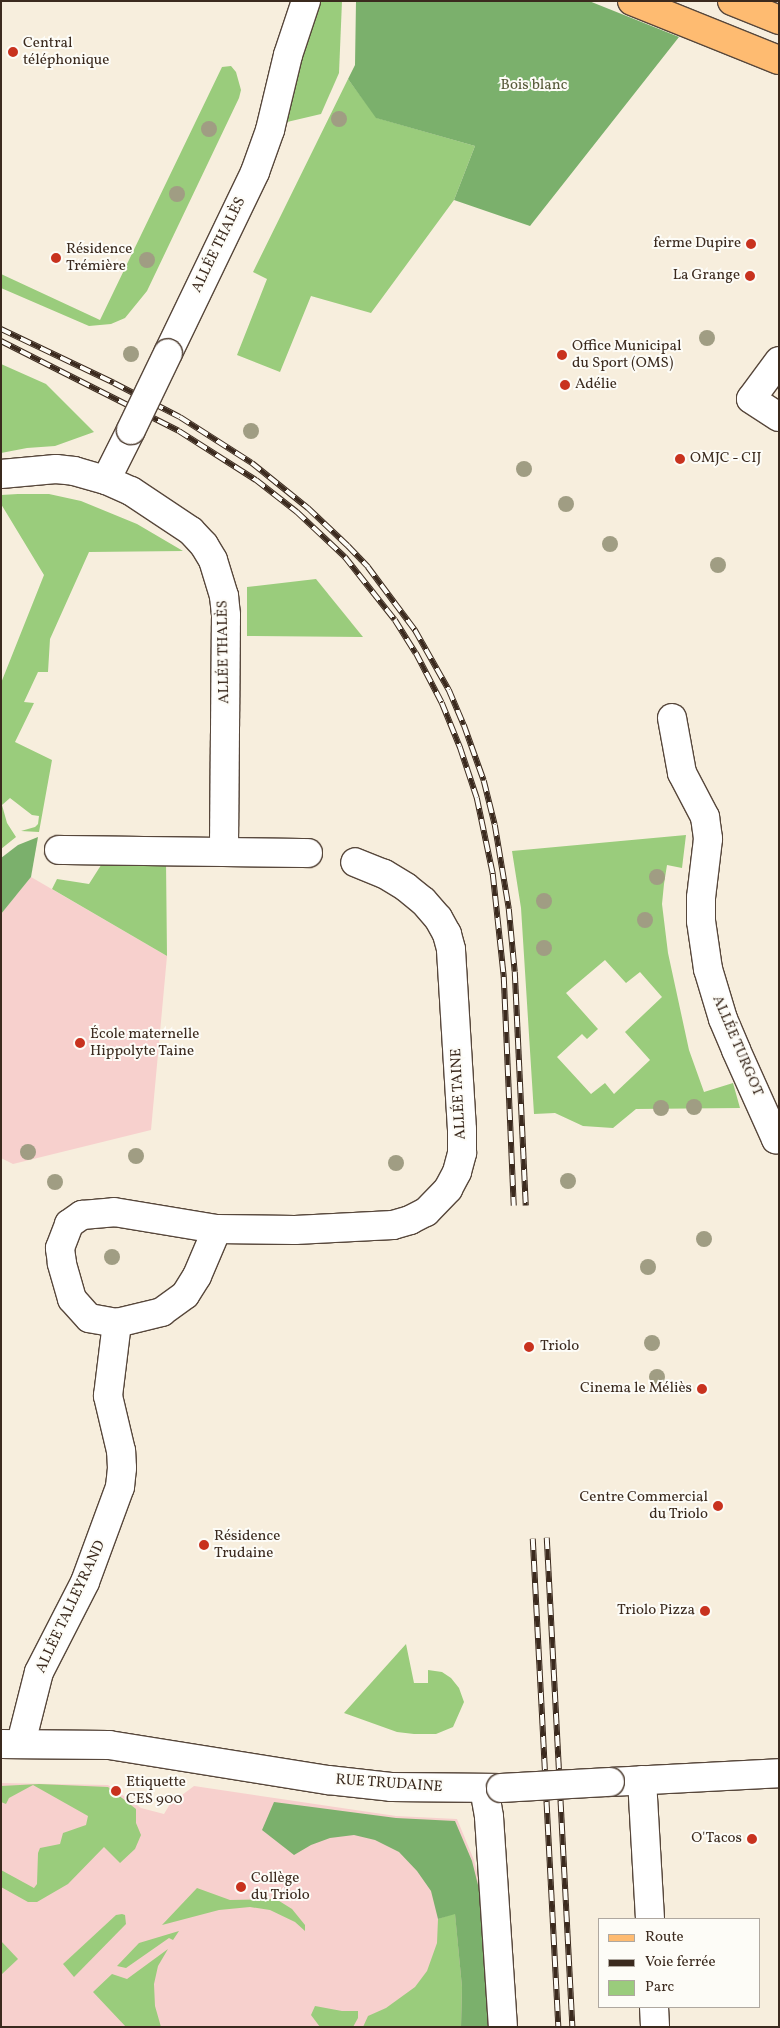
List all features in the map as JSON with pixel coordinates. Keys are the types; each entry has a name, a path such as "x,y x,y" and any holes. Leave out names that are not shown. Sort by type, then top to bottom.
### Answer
{"main road":[{"path":"632,1 779,60"},
{"path":"732,1 779,20"}],"street":[{"name":"ALLÉE THALÈS","path":"106,480 255,172 270,130 288,55 306,1"},
{"path":"779,361 751,399 779,417"},
{"name":"ALLÉE THALÈS","path":"1,474 56,470 74,471 106,480 131,491 190,531 204,545 219,576 226,615 224,852"},
{"name":"ALLÉE TURGOT","path":"672,718 682,773 705,817 708,839 701,898 701,921 708,970 723,1019 777,1139"},
{"path":"59,850 308,853"},
{"name":"ALLÉE TAINE","path":"217,1229 197,1276 185,1295 162,1312 117,1323 89,1318 72,1299 60,1248 69,1224 82,1215 114,1212 217,1229 294,1230 393,1225 410,1220 426,1212 448,1189 457,1172 462,1153 462,1130 451,949 447,934 438,918 423,901 406,887 384,874 355,862"},
{"name":"ALLÉE TALLEYRAND","path":"11,1744 39,1672 92,1568 120,1487 121,1451 108,1396 117,1323"},
{"name":"RUE TRUDAINE","path":"11,1744 109,1745 328,1780 391,1787 493,1788 779,1773"},
{"path":"642,1780 650,1918"},
{"path":"493,1788 489,1827 503,2027"},
{"path":"654,2008 655,2027"}],"shaded area":[{"name":"École maternelle Hippolyte Taine","path":"31,877 167,956 151,1130 13,1164 1,1158 1,914"},
{"name":"Collège du Triolo","path":"1,1783 108,1785 141,1808 164,1814 170,1804 194,1786 396,1816 457,1819 474,1860 487,1913 495,2027 1,2027"}],"green space":[{"path":"321,1 342,1 339,73 321,114 287,122 309,27"},
{"name":"Bois blanc","path":"356,1 589,1 679,37 530,226 454,200 475,146 376,118 348,79 355,65"},
{"path":"231,66 236,72 241,90 239,98 147,291 125,318 111,324 89,326 1,288 1,274 100,320 222,67"},
{"path":"348,79 377,118 475,146 454,200 371,313 311,296 280,372 237,355 267,279 253,272"},
{"path":"1,364 46,384 94,432 55,446 27,448 1,453"},
{"path":"49,494 81,501 137,524 183,551 89,552 50,639 48,672 38,672 24,702 34,703 15,742 52,760 39,832 21,831 35,827 38,824 39,816 32,815 10,798 2,805 7,823 16,837 1,849 1,683 44,575 1,504 1,495"},
{"path":"316,579 363,637 247,636 247,587"},
{"path":"686,835 682,868 667,865 664,884 662,904 668,953 689,1050 704,1092 733,1083 740,1108 636,1109 613,1128 583,1126 555,1113 534,1114 521,908 512,851","holes":["605,960 626,983 640,972 662,997 625,1032 650,1060 614,1094 605,1083 591,1094 557,1057 582,1034 587,1039 598,1029 566,993"]},
{"path":"38,837 31,877 1,914 1,858 18,845"},
{"path":"166,861 167,956 52,889 57,879 89,884 103,862"},
{"path":"406,1644 414,1683 428,1683 428,1670 442,1672 451,1678 459,1688 464,1702 453,1727 436,1734 397,1732 344,1713"},
{"path":"39,1784 108,1787 136,1809 136,1823 141,1835 135,1849 120,1863 104,1847 68,1884 37,1902 28,1902 1,1887 1,1870 34,1888 37,1884 38,1853 40,1848 60,1844 63,1833 86,1825 88,1816 33,1785 9,1798 6,1804 1,1802 1,1786"},
{"path":"274,1802 396,1818 455,1821 472,1861 485,1913 494,2027 461,2027 462,1987 455,1914 438,1919 431,1891 417,1871 399,1852 375,1840 354,1835 330,1838 311,1845 294,1855 262,1830"},
{"path":"197,1888 230,1900 276,1899 292,1909 305,1925 305,1931 295,1922 270,1910 250,1907 219,1910 162,1925"},
{"path":"455,1913 462,1987 461,2027 363,2027 368,2016 386,2008 415,1987 427,1971 437,1943 438,1919"},
{"path":"116,1915 125,1915 126,1924 74,1977 63,1964"},
{"path":"179,1931 173,1940 169,1938 126,1968 117,1966 139,1943"},
{"path":"1,1941 18,1959 1,1975"},
{"path":"168,1949 158,1966 154,1984 155,2006 161,2027 126,2027 93,1992 112,1974 127,1979"},
{"path":"315,2006 342,2011 358,2011 358,2018 353,2027 320,2027 311,2015"}],"railway":[{"path":"1,329 180,417 252,463 308,508 348,546 368,567 415,630 449,690 464,725 484,781 495,825 509,909 515,972 526,1206"},
{"path":"1,341 179,431 256,480 297,512 345,557 395,620 416,653 442,703 460,747 477,798 493,874 504,977 514,1206"},
{"path":"547,1538 573,2027"},
{"path":"533,1539 559,2027"}],"place":[{"name":"Central téléphonique","path":"13,52"},
{"name":"ferme Dupire","path":"751,244"},
{"name":"Résidence Trémière","path":"56,258"},
{"name":"La Grange","path":"750,276"},
{"name":"Office Municipal du Sport (OMS)","path":"562,355"},
{"name":"Adélie","path":"565,385"},
{"name":"OMJC - CIJ","path":"680,459"},
{"name":"École maternelle Hippolyte Taine","path":"80,1043"},
{"name":"Triolo","path":"529,1347"},
{"name":"Cinema le Méliès","path":"702,1389"},
{"name":"Centre Commercial du Triolo","path":"718,1506"},
{"name":"Résidence Trudaine","path":"204,1545"},
{"name":"Triolo Pizza","path":"705,1611"},
{"name":"Etiquette CES 900","path":"116,1791"},
{"name":"O'Tacos","path":"752,1839"},
{"name":"Collège du Triolo","path":"241,1887"}]}
